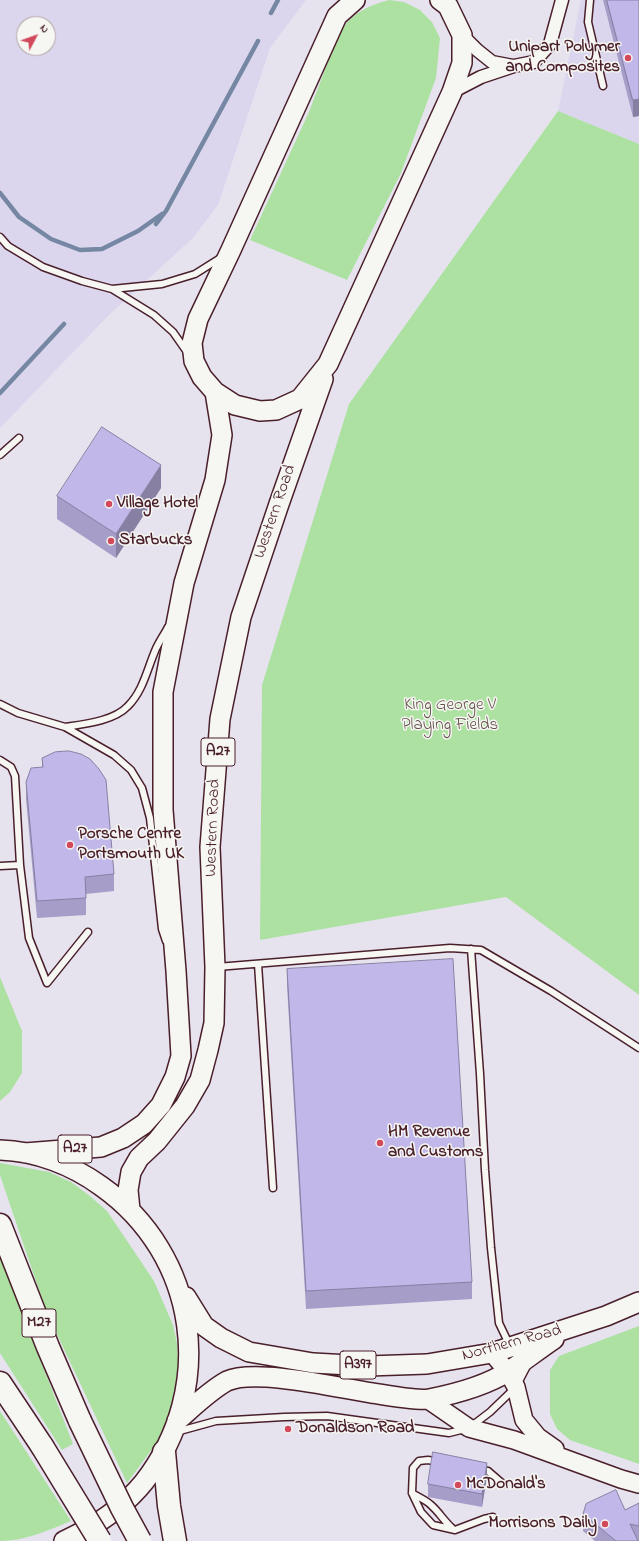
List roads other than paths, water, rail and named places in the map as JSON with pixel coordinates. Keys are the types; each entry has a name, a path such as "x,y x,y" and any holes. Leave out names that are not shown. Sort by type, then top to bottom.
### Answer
{"highway":[{"name":"M27","path":"0,1225 48,1348 80,1421 122,1508 140,1541"},
{"path":"0,1383 42,1446 100,1541"},
{"path":"171,1435 169,1506 175,1541"}],"main road":[{"path":"355,0 339,8 230,252 198,319 192,343 194,361 202,377 215,392 236,405 260,411 276,410 300,399 328,364 452,92 462,63 462,35 445,2"},
{"name":"Western Road","path":"130,1210 128,1190 131,1172 139,1158 157,1141 185,1106 200,1080 208,1050 214,1023 215,967 210,847 220,719 241,617 328,364"},
{"name":"A27","path":"25,1152 101,1147 123,1138 144,1124 162,1104 175,1077 181,1056 176,971 163,810 163,692 184,584 215,480 222,435 215,392"},
{"path":"0,1150 25,1152 58,1162 85,1175 118,1198 139,1219 157,1242 175,1278 186,1318 189,1348 188,1374 184,1400 171,1435 143,1482 127,1500 109,1515 88,1529 64,1541"},
{"name":"Northern Road","path":"175,1278 204,1326 221,1338 250,1352 313,1363 368,1366 427,1364 492,1353 614,1313 639,1302"},
{"name":"Northern Road","path":"171,1435 214,1389 228,1381 245,1377 264,1377 379,1394 427,1399 512,1379 535,1352 572,1327"}],"street":[{"path":"452,92 481,77 514,66 534,62 550,44 562,0"},
{"path":"462,35 492,62 514,66"},
{"path":"492,1353 512,1379 524,1420 538,1437 568,1459"},
{"path":"427,1399 470,1428 514,1440 621,1479 639,1484"}],"lane":[{"path":"590,0 588,22 603,86"},
{"path":"0,237 8,246 43,267 112,290 154,316 173,332 194,361"},
{"path":"112,290 162,284 195,274 230,252"},
{"path":"0,455 19,438"},
{"path":"65,727 94,723 116,714 128,706 144,682 155,649 179,606"},
{"path":"0,704 18,713 65,727 114,755 131,770 142,788 150,818 162,930 176,971"},
{"path":"0,760 11,767 15,776 20,864 29,938 47,983 88,932"},
{"path":"0,866 20,864"},
{"path":"215,967 450,948 481,950 551,991 639,1048"},
{"path":"470,949 480,1074 485,1170 499,1323 511,1347"},
{"path":"258,964 273,1188"},
{"path":"171,1435 216,1421 327,1416 449,1433 470,1428 490,1412 512,1379"},
{"path":"442,1462 428,1460 419,1461 413,1468 412,1493 421,1512 433,1525 455,1530 493,1517"},
{"path":"473,1468 488,1471 502,1484"},
{"path":"412,1493 430,1504 440,1514 445,1523 455,1530"}],"waterway":[{"path":"271,13 278,0"},
{"path":"156,224 166,211 258,41"},
{"path":"0,193 19,217 51,239 80,250 102,249 138,231 162,214"},
{"path":"0,393 64,324"}],"place":[{"name":"Unipart Polymer and Composites","path":"628,58"},
{"name":"Village Hotel","path":"109,504"},
{"name":"Starbucks","path":"111,541"},
{"name":"Porsche Centre Portsmouth UK","path":"70,845"},
{"name":"HM Revenue and Customs","path":"380,1143"},
{"name":"Donaldson Road","path":"288,1429"},
{"name":"McDonald's","path":"458,1485"},
{"name":"Morrisons Daily","path":"605,1524"}],"park label":[{"name":"King George V Playing Fields","path":"450,716"}]}
